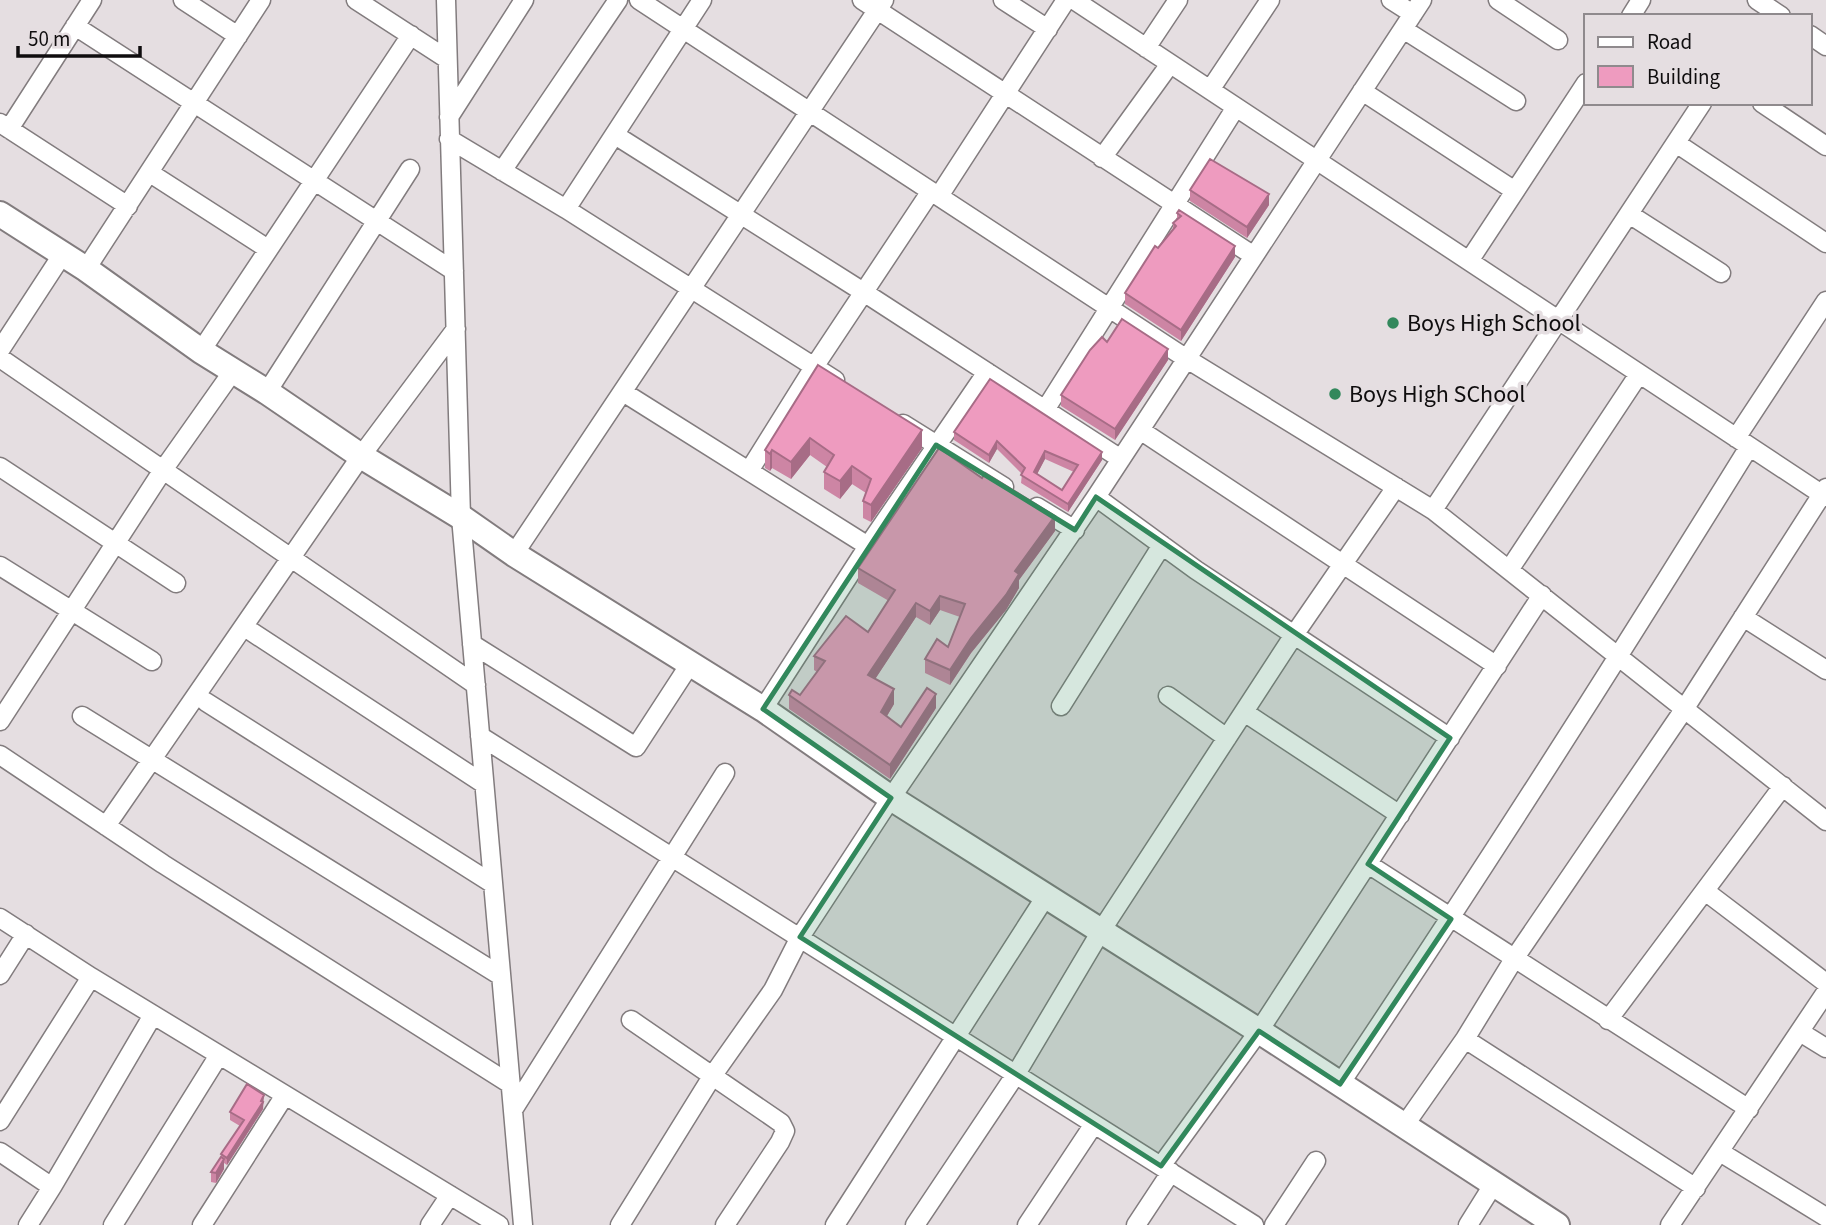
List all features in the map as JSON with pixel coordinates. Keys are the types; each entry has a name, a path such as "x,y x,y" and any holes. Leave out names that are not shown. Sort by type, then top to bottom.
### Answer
{"street":[{"path":"92,0 4,126 128,206"},
{"path":"183,0 238,36"},
{"path":"86,269 261,0"},
{"path":"356,0 447,59"},
{"path":"446,0 461,517 523,1225"},
{"path":"449,117 524,0"},
{"path":"502,171 618,0"},
{"path":"639,0 1187,359 1433,510 1826,821"},
{"path":"566,209 702,0"},
{"path":"1003,0 1048,29"},
{"path":"748,471 814,367 1004,95 1066,0"},
{"path":"1074,0 1825,494 1685,708 1514,959 1465,1039 1404,1126"},
{"path":"1146,48 1178,0"},
{"path":"1210,90 1270,0"},
{"path":"1391,0 1412,14 1516,101"},
{"path":"1498,0 1558,40"},
{"path":"514,554 809,112 875,3 1004,95 1254,256"},
{"path":"620,1225 713,1075 773,990 800,937 891,798 1096,498 1412,14"},
{"path":"75,26 454,271"},
{"path":"201,351 411,35"},
{"path":"1102,158 1170,64"},
{"path":"1469,261 1584,86"},
{"path":"1362,91 1515,191"},
{"path":"1433,510 1701,105"},
{"path":"1765,105 1826,146"},
{"path":"1045,410 1236,107"},
{"path":"615,135 1121,459"},
{"path":"449,139 566,209 847,388"},
{"path":"1676,143 1826,243"},
{"path":"267,392 410,169"},
{"path":"150,173 268,249"},
{"path":"0,214 86,269 201,351 361,456 763,709 891,798 1259,1031 1557,1225"},
{"path":"1629,214 1721,273"},
{"path":"0,350 62,255"},
{"path":"1340,1084 1451,919 1620,656 1826,301"},
{"path":"106,826 361,456 456,329"},
{"path":"0,358 476,685"},
{"path":"0,721 163,470 233,371"},
{"path":"763,709 868,546 987,372"},
{"path":"1509,570 1639,374"},
{"path":"623,392 868,546"},
{"path":"891,416 1074,530"},
{"path":"1140,430 1497,666"},
{"path":"0,467 176,583"},
{"path":"915,1225 1016,1074 1101,931 1294,635 1396,487"},
{"path":"1096,498 1294,635 1450,738"},
{"path":"1061,706 1162,545"},
{"path":"0,566 152,661"},
{"path":"1136,1225 1166,1169 1542,596"},
{"path":"1743,617 1826,670"},
{"path":"252,632 484,784"},
{"path":"472,644 636,747 690,664"},
{"path":"1168,696 1227,738"},
{"path":"206,702 493,884"},
{"path":"1244,712 1400,815"},
{"path":"82,716 501,976"},
{"path":"480,736 1254,1225"},
{"path":"0,755 106,826 510,1084"},
{"path":"513,1110 725,773"},
{"path":"1608,1020 1783,786"},
{"path":"1368,864 1749,1109"},
{"path":"1704,891 1826,984"},
{"path":"835,1225 1046,896"},
{"path":"0,918 153,1015 499,1225"},
{"path":"0,975 26,934"},
{"path":"0,1121 91,976"},
{"path":"1670,1225 1826,992"},
{"path":"28,1225 153,1015"},
{"path":"631,1020 782,1122 785,1131 780,1142 725,1225"},
{"path":"1800,1032 1826,1048"},
{"path":"1465,1039 1696,1188"},
{"path":"113,1225 219,1055"},
{"path":"202,1225 285,1095"},
{"path":"1027,1225 1094,1124"},
{"path":"0,1152 52,1187"},
{"path":"1720,1152 1826,1217"},
{"path":"1274,1225 1316,1161"},
{"path":"1468,1225 1493,1185"},
{"path":"430,1225 450,1195"}],"highlighted area":[{"path":"936,445 1075,530 1096,497 1450,738 1368,864 1451,919 1340,1084 1259,1031 1161,1166 800,937 891,798 763,709"}],"building":[{"path":"1210,159 1269,194 1247,227 1190,190"},
{"path":"1179,210 1235,246 1181,330 1125,293 1155,246 1158,248 1176,226 1173,223 1181,216 1177,213"},
{"path":"1122,319 1168,349 1115,429 1061,395 1090,350 1102,337 1107,342"},
{"path":"818,365 922,430 871,505 863,501 871,479 852,466 840,481 824,472 834,455 810,438 791,462 772,450 770,454 765,450"},
{"path":"990,379 1102,452 1068,504 1021,475 1025,468 997,441 989,455 954,432","holes":["1045,451 1078,465 1062,490 1034,472"]},
{"path":"939,448 982,478 985,473 1055,516 1015,571 1019,574 1006,595 971,638 950,670 925,659 937,639 948,647 965,604 940,596 930,611 916,603 868,675 894,689 881,712 901,727 927,688 936,694 890,765 789,695 792,690 800,695 825,661 814,656 846,616 868,632 895,590 858,568"},
{"path":"247,1084 264,1095 261,1101 263,1102 227,1158 221,1154 244,1120 230,1112"},
{"path":"221,1157 224,1159 216,1173 211,1172"}],"place":[{"name":"Boys High School","path":"1393,323"},
{"name":"Boys High SChool","path":"1335,394"}]}
